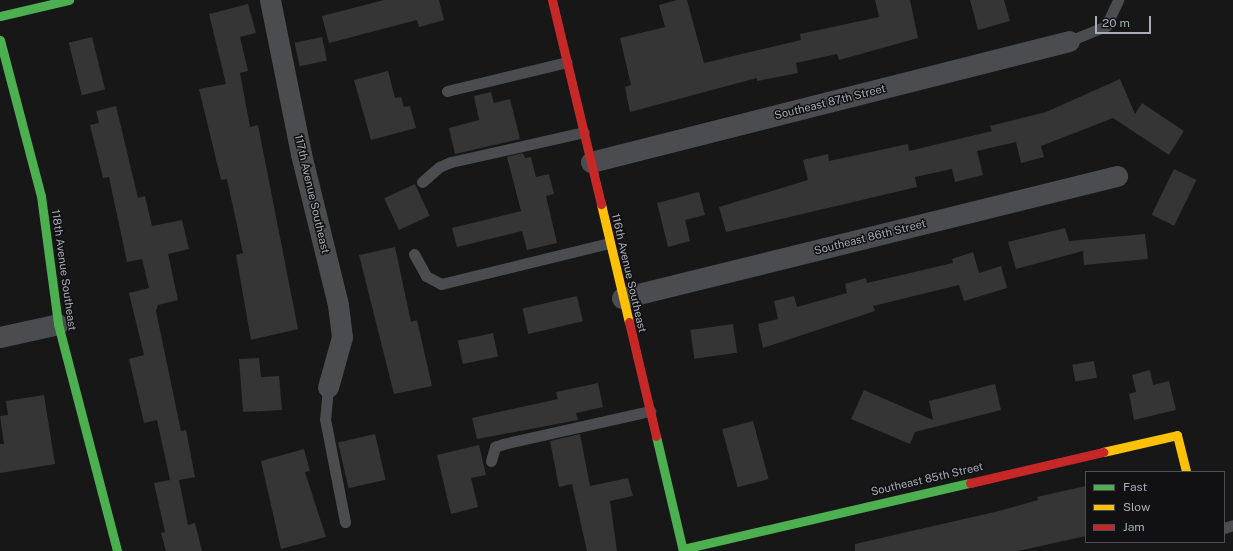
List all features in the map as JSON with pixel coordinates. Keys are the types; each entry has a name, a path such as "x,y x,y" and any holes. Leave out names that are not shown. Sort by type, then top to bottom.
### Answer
{"street":[{"path":"0,16 68,0"},
{"name":"117th Avenue Southeast","path":"270,0 301,154 338,305 342,337 328,387"},
{"name":"116th Avenue Southeast","path":"552,0 683,550"},
{"name":"118th Avenue Southeast","path":"0,40 41,196 58,324 117,551"},
{"name":"Southeast 87th Street","path":"591,162 1069,42"},
{"name":"Southeast 86th Street","path":"622,298 1117,176"},
{"path":"0,337 58,324"},
{"name":"Southeast 85th Street","path":"683,550 1177,436 1186,471"}],"lane":[{"path":"1069,42 1106,26 1118,0"},
{"path":"447,91 567,62"},
{"path":"422,182 439,167 452,162 584,132"},
{"path":"414,254 426,276 441,284 609,243"},
{"path":"328,387 325,419 344,522"},
{"path":"491,462 495,447 503,444 650,411"}],"building":[{"path":"384,0 439,0 444,20 419,27 417,20 329,43 322,16"},
{"path":"677,0 687,0 704,63 801,40 800,34 879,17 875,0 910,0 918,38 839,60 837,54 796,63 798,73 757,81 757,78 630,112 625,87 631,85 620,38 665,27 659,5"},
{"path":"970,0 1004,0 1010,21 978,30"},
{"path":"248,4 256,33 240,37 248,71 240,73 250,127 258,125 298,329 251,340 236,255 243,253 227,179 221,180 199,89 226,84 209,14"},
{"path":"92,37 105,89 82,95 69,43"},
{"path":"322,37 327,60 300,66 295,43"},
{"path":"388,71 395,98 401,97 404,107 410,106 416,128 371,140 354,80"},
{"path":"1120,79 1135,114 1142,103 1184,131 1169,155 1113,118 1041,146 1044,157 1021,163 1016,142 977,151 983,175 955,182 952,169 915,177 917,187 726,232 719,207 808,180 803,160 828,154 829,161 908,144 909,151 992,131 990,126 1046,112"},
{"path":"491,92 494,103 510,99 520,139 455,154 449,128 479,120 474,96"},
{"path":"116,106 138,198 145,196 152,226 182,220 189,249 168,254 178,300 158,305 156,311 181,431 186,430 195,477 179,480 188,525 195,523 202,551 166,551 161,533 165,532 154,483 170,480 157,420 144,423 129,359 144,355 129,293 149,288 142,259 127,262 109,177 103,178 90,125 99,123 96,111"},
{"path":"523,153 525,158 531,157 536,177 549,174 554,194 546,196 557,243 527,250 522,231 457,247 452,228 521,211 507,157"},
{"path":"1174,169 1196,180 1174,226 1152,215"},
{"path":"415,184 430,216 399,230 384,198"},
{"path":"699,192 705,215 685,220 690,241 668,247 657,203"},
{"path":"1065,228 1069,241 1145,234 1148,259 1084,265 1083,251 1016,269 1008,242"},
{"path":"395,247 411,322 417,320 432,386 394,394 359,255"},
{"path":"973,252 979,273 1001,266 1007,288 964,301 959,285 873,306 875,311 763,348 758,324 778,319 774,301 794,296 797,307 847,293 845,284 866,278 867,283 953,263 952,259"},
{"path":"577,296 583,321 528,334 522,309"},
{"path":"733,324 737,353 694,359 690,330"},
{"path":"493,333 498,356 463,364 458,340"},
{"path":"259,358 261,377 279,376 282,410 243,412 239,359"},
{"path":"1094,361 1097,378 1075,382 1072,365"},
{"path":"1150,370 1153,385 1169,381 1176,410 1134,420 1129,394 1136,392 1132,375"},
{"path":"598,383 603,407 576,413 578,420 477,439 472,418 558,399 556,392"},
{"path":"995,384 1001,410 915,432 910,444 851,419 864,390 933,420 929,401"},
{"path":"44,395 55,464 0,473 0,444 4,444 0,416 8,415 6,401"},
{"path":"753,421 769,479 738,487 722,429"},
{"path":"375,434 386,480 349,488 338,443"},
{"path":"580,434 590,486 628,478 633,496 610,501 617,551 587,551 572,484 559,487 550,441"},
{"path":"479,445 486,475 471,478 478,507 451,514 437,455"},
{"path":"304,449 310,471 305,472 326,537 281,549 261,461"},
{"path":"1085,486 1085,536 1018,551 855,551 855,544 999,511 1038,500 1037,497"}],"traffic: fast":[{"path":"0,16 69,0"},
{"path":"0,40 41,196 58,324 117,551"},
{"path":"656,436 683,551"},
{"path":"683,549 970,483"}],"traffic: slow":[{"path":"601,204 629,322"},
{"path":"1103,452 1177,435 1186,471"}],"traffic: jam":[{"path":"552,0 601,204"},
{"path":"629,322 656,436"},
{"path":"970,483 1103,452"}]}
